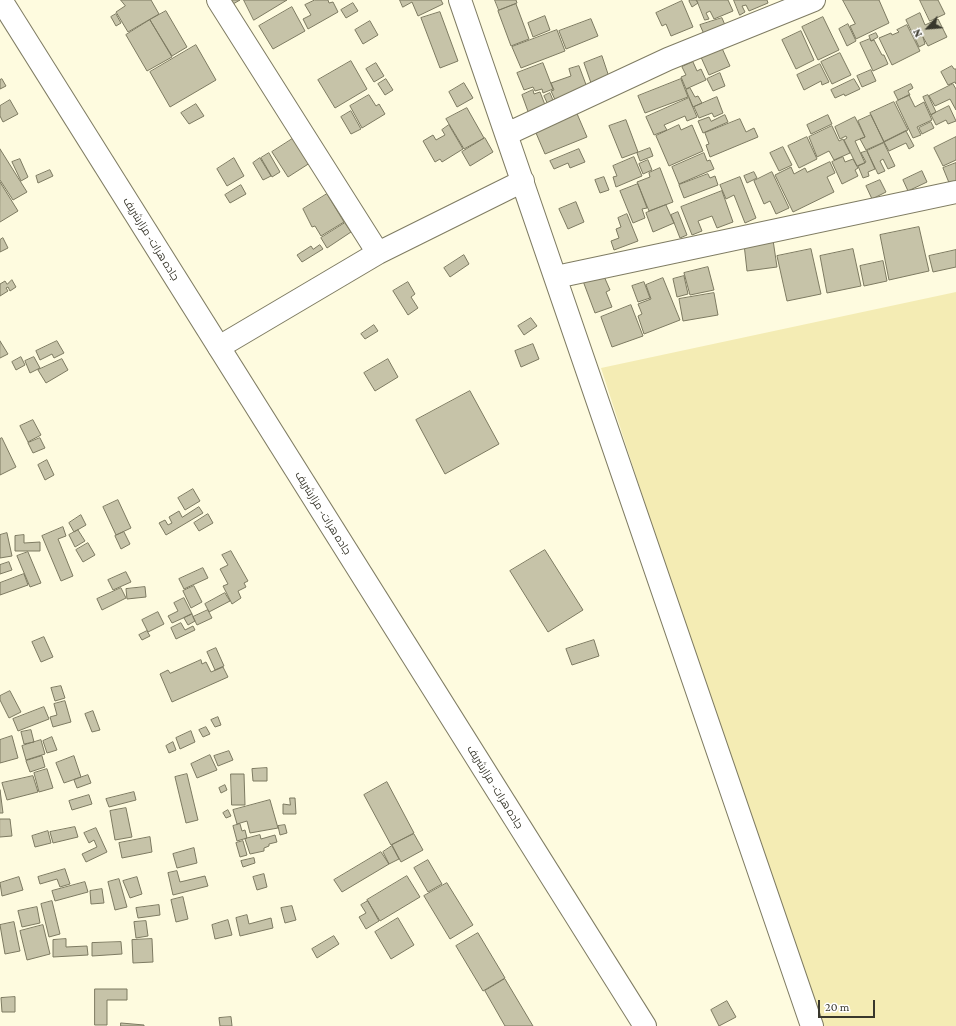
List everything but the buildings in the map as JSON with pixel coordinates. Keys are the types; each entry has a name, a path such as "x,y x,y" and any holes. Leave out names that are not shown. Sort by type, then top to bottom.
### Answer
{"main road":[{"name":"جاده هرات- مزارشریف","path":"1,0 645,1026"},
{"path":"218,0 378,253"},
{"path":"460,0 812,1026"},
{"path":"507,134 668,60 814,0"},
{"path":"219,347 378,253 523,181"},
{"path":"556,277 956,192"}],"shaded area":[{"path":"956,292 956,1026 814,1026 601,368"}]}
